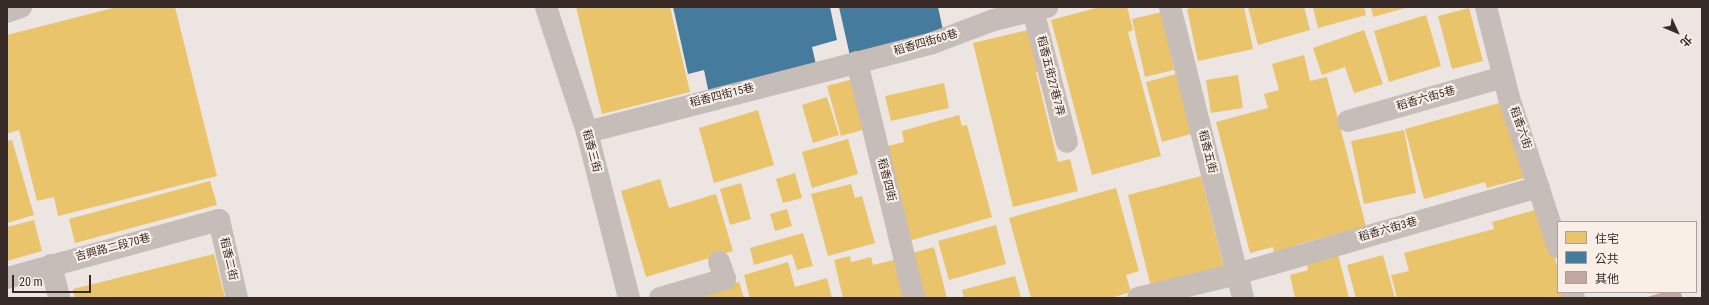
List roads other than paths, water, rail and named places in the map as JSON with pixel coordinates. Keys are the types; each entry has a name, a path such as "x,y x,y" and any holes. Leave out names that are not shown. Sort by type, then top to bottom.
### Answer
{"street":[{"path":"7,12 21,7"},
{"name":"稻香三街","path":"546,7 587,132 629,298"},
{"name":"稻香五街","path":"1170,7 1243,298"},
{"name":"稻香六街","path":"1486,7 1504,77 1557,244"},
{"name":"稻香四街60巷","path":"857,62 930,44 994,20 1040,9"},
{"name":"稻香五街27巷7弄","path":"1040,9 1066,142"},
{"name":"稻香四街15巷","path":"587,132 857,62"},
{"name":"稻香四街","path":"857,62 914,298"},
{"name":"稻香六街5巷","path":"1348,121 1504,77"},
{"name":"稻香六街3巷","path":"1138,298 1237,274 1539,187"},
{"name":"吉興路二段70巷","path":"7,278 219,220"},
{"name":"稻香二街","path":"219,220 237,298"},
{"path":"660,298 725,278 719,262"},
{"path":"51,265 59,298"}]}
